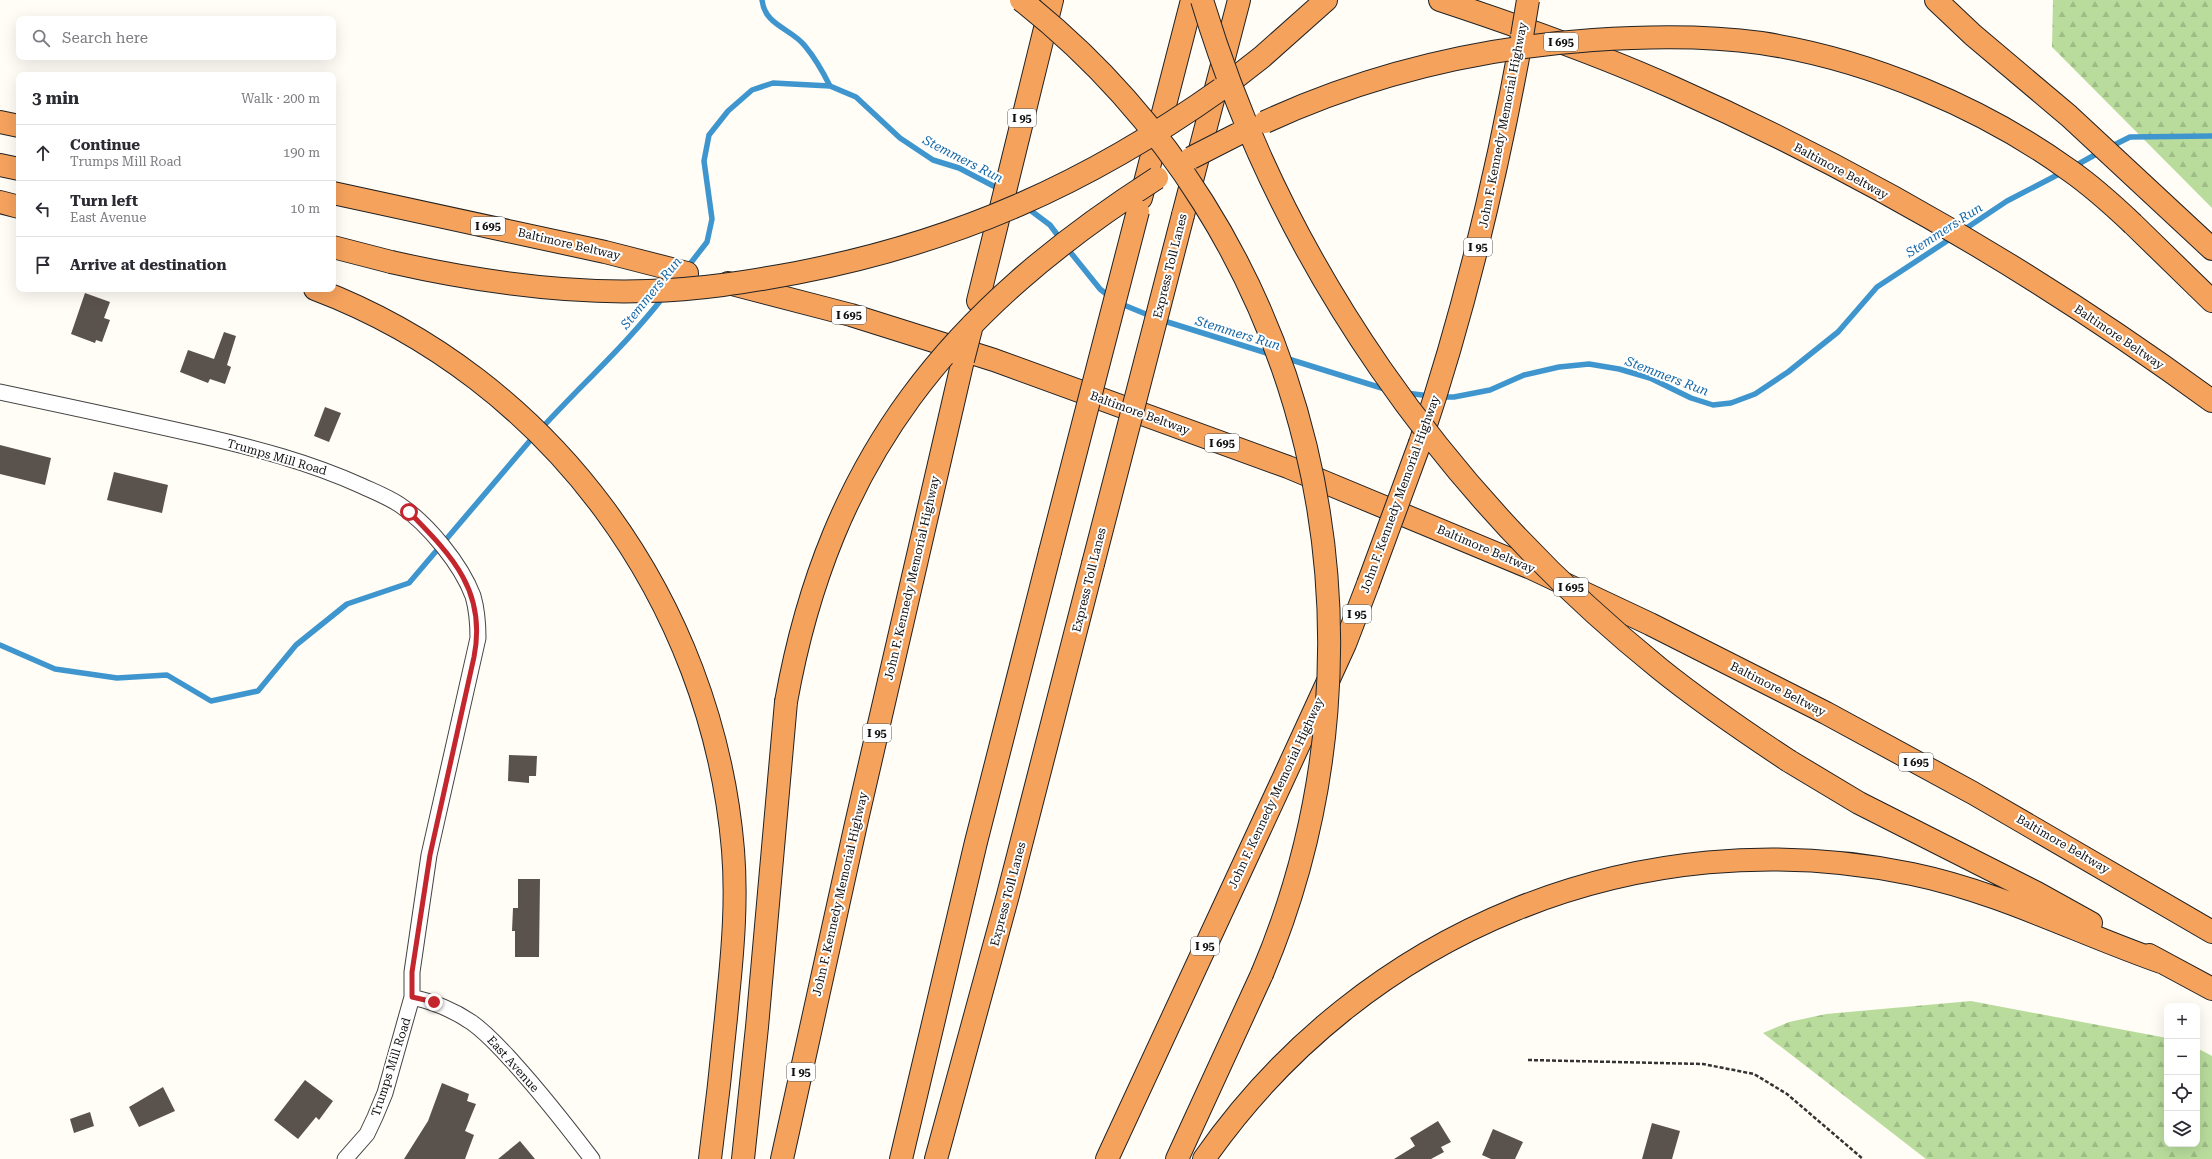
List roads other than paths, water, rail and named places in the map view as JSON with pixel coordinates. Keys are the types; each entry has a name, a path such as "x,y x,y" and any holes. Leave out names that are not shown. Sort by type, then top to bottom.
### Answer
{"highway":[{"path":"1021,0 1080,51 1126,100 1166,150 1205,207 1238,265 1266,326 1290,389 1308,452 1321,517 1329,582 1330,646 1325,744 1314,809 1299,873 1277,938 1177,1159"},
{"name":"John F. Kennedy Memorial Highway","path":"782,1159 934,481 1052,0"},
{"path":"901,1159 976,842 1192,0"},
{"path":"1202,0 1240,110 1299,234 1339,305 1412,413 1485,503 1582,601 1679,684 1789,761 1859,803 2037,893 2212,989"},
{"name":"Express Toll Lanes","path":"936,1159 1008,895 1238,0"},
{"path":"336,248 390,262 503,283 570,290 648,291 689,289 756,281 879,255 960,230 1007,211 1061,187 1116,157 1221,89 1291,32 1326,0"},
{"name":"Baltimore Beltway","path":"1440,0 1553,39 1638,72 1734,116 1829,164 1997,259 2115,334 2212,401"},
{"name":"John F. Kennedy Memorial Highway","path":"1107,1159 1345,644 1431,411 1464,299 1498,165 1528,0"},
{"path":"1936,0 1972,35 2069,116 2212,249"},
{"path":"743,1159 757,1027 786,702 811,595 822,562 851,495 878,446 905,404 928,373 956,340 1025,274 1099,216 1157,178 1213,147 1318,99 1410,69 1530,45 1649,36 1690,36 1763,44 1853,65 1892,78 1967,111 2019,138 2068,168 2133,224 2212,301"},
{"path":"0,122 16,125"},
{"path":"0,165 16,168"},
{"name":"Baltimore Beltway","path":"336,194 642,261 687,273"},
{"path":"0,202 16,206"},
{"name":"Baltimore Beltway","path":"712,279 851,316 1014,368 1295,470 1531,568 1657,628 1826,713 1973,793 2212,932"},
{"path":"322,292 361,309 407,333 463,368 494,392 540,434 579,475 612,519 645,570 675,628 703,701 717,749 724,785 733,849 734,915 727,1012 710,1159"},
{"path":"1204,1159 1241,1109 1284,1062 1330,1019 1386,978 1444,942 1482,923 1543,898 1620,876 1682,865 1750,860 1826,862 1890,870 1932,879 1999,899 2161,962"}],"street":[{"name":"Trumps Mill Road","path":"0,392 171,429 293,459 338,474 399,504 409,512 451,556 473,597 478,619 478,638 430,855 412,972 412,997 385,1094 367,1134 346,1159"},
{"name":"East Avenue","path":"412,997 434,1002 454,1011 473,1023 493,1041 526,1076 592,1159"}],"waterway":[{"path":"762,0 764,9 768,16 799,40 809,51 819,65 830,86"},
{"name":"Stemmers Run","path":"686,269 707,242 712,219 704,161 709,135 728,111 752,90 773,83 830,86 856,97 900,138 933,160 959,168 1001,190"},
{"name":"Stemmers Run","path":"2110,147 2130,137 2212,136"},
{"name":"Stemmers Run","path":"2073,167 2100,152"},
{"name":"Stemmers Run","path":"1962,231 2007,201 2063,172"},
{"name":"Stemmers Run","path":"1026,207 1050,225 1062,241"},
{"name":"Stemmers Run","path":"1440,397 1454,397 1490,390 1524,375 1559,367 1589,364 1619,369 1650,378 1691,398 1713,405 1731,403 1755,394 1788,372 1838,332 1877,287 1953,237"},
{"name":"Stemmers Run","path":"1067,248 1100,289 1110,297"},
{"name":"Stemmers Run","path":"540,430 635,331 664,296"},
{"name":"Stemmers Run","path":"1119,303 1153,317"},
{"name":"Stemmers Run","path":"1161,320 1270,354"},
{"name":"Stemmers Run","path":"1282,357 1388,390"},
{"name":"Stemmers Run","path":"1406,393 1430,396"},
{"name":"Stemmers Run","path":"0,645 55,669 117,678 167,675 211,701 258,691 296,645 347,604 409,583 534,436"}]}
